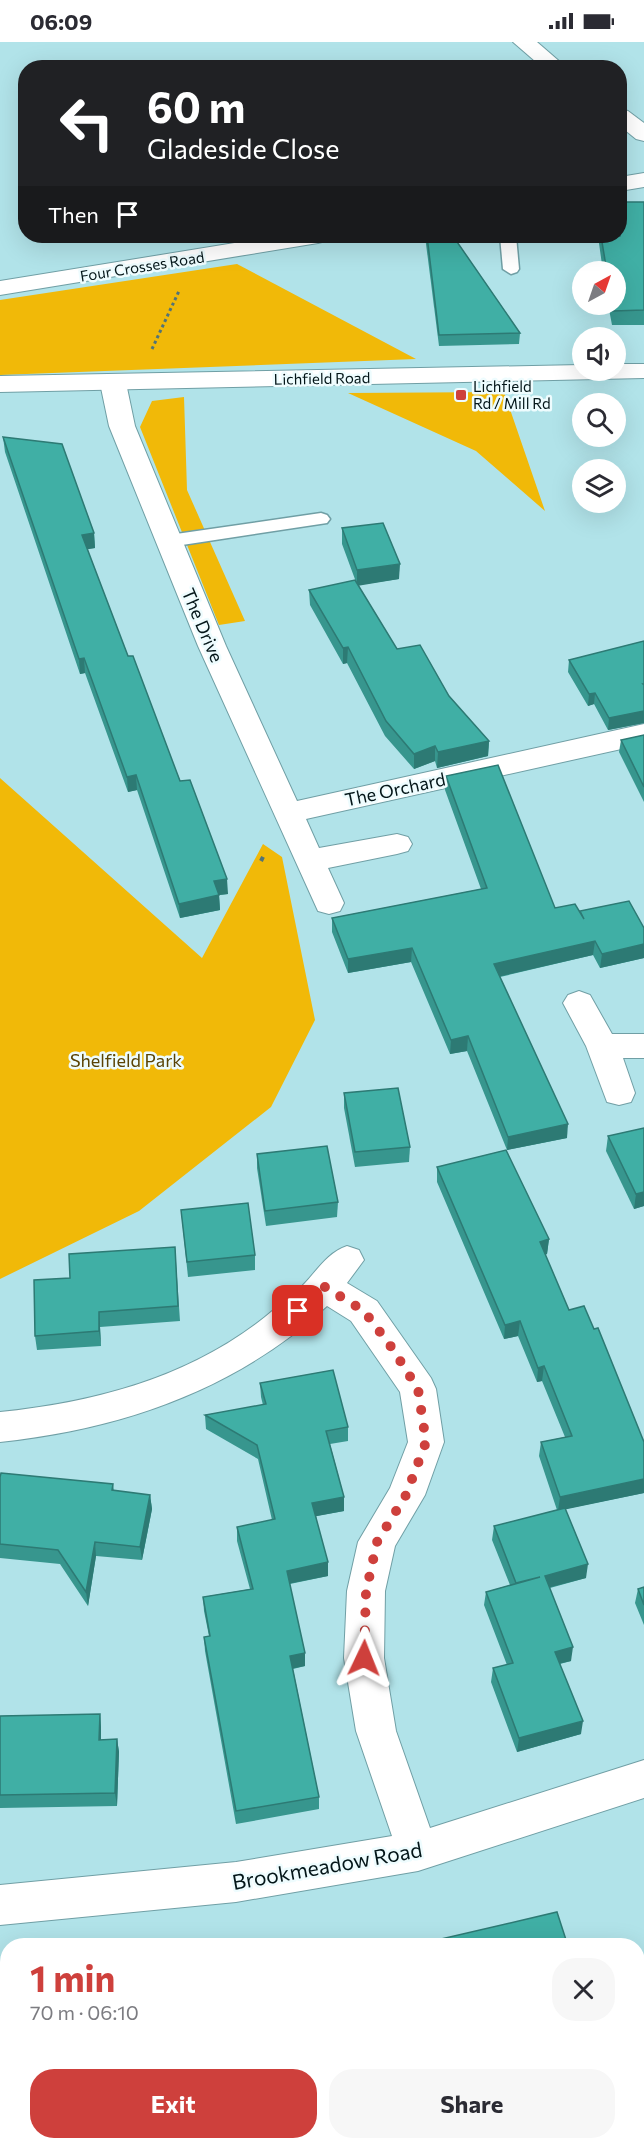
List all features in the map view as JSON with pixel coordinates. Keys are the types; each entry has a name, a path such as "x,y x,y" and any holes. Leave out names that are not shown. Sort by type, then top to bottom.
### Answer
{"main road":[{"path":"524,42 547,60"},
{"path":"627,121 644,134"},
{"path":"627,183 644,180"},
{"name":"Four Crosses Road","path":"0,288 279,243"},
{"name":"Lichfield Road","path":"0,384 644,371"},
{"name":"The Drive","path":"125,383 122,426 212,646 329,903"},
{"name":"The Orchard","path":"287,813 644,734"},
{"path":"309,861 396,844"},
{"path":"579,1003 602,1046 619,1093"},
{"path":"602,1046 644,1046"},
{"path":"0,1427 34,1425 110,1411 203,1376 270,1334 336,1273 392,1348 418,1389 426,1442 406,1495 377,1542 366,1592 364,1658 376,1731 418,1851"},
{"name":"Brookmeadow Road","path":"0,1905 236,1882 418,1851 644,1779"}],"lane":[{"path":"508,243 511,268"},
{"path":"169,541 321,519"}],"path":[{"path":"125,383 194,258"}],"green space":[{"path":"237,264 416,359 0,375 0,300"},
{"path":"504,392 545,511 476,451 348,393"},
{"path":"184,397 187,490 245,621 219,625 140,427 152,401"},
{"name":"Shelfield Park","path":"0,778 202,958 263,844 282,857 315,1020 271,1107 139,1211 0,1279"}],"building":[{"path":"627,202 644,202 644,310 626,311 626,261 605,261 602,243 627,243"},
{"path":"428,243 458,243 520,333 439,335"},
{"path":"3,437 62,444 94,533 82,535 128,656 133,656 180,781 190,780 227,879 214,881 219,895 179,904 136,775 127,777 84,658 79,659"},
{"path":"383,523 400,564 357,570 342,528"},
{"path":"355,580 397,649 420,645 449,696 489,741 438,752 435,746 414,754 386,721 348,647 343,648 309,590"},
{"path":"644,641 644,711 609,718 595,693 589,694 569,660"},
{"path":"644,735 644,787 621,740"},
{"path":"498,765 555,908 575,904 584,919 580,911 629,901 644,928 644,944 602,954 595,941 494,964 568,1124 508,1137 468,1036 451,1040 412,948 348,959 332,918 487,888 446,776"},
{"path":"398,1088 410,1147 355,1152 344,1093"},
{"path":"644,1128 644,1192 636,1194 608,1136"},
{"path":"327,1146 338,1202 265,1211 257,1154"},
{"path":"506,1150 549,1239 540,1242 569,1310 584,1306 594,1329 598,1328 644,1442 644,1479 560,1497 541,1442 572,1436 544,1366 538,1368 520,1321 505,1325 437,1167"},
{"path":"248,1203 255,1255 187,1262 181,1210"},
{"path":"175,1247 178,1306 99,1312 99,1331 35,1336 34,1280 70,1278 69,1254"},
{"path":"333,1370 348,1427 326,1431 344,1497 312,1503 328,1562 287,1571 305,1653 290,1656 319,1797 236,1811 204,1637 210,1636 203,1597 253,1589 237,1527 275,1519 257,1445 205,1415 266,1404 260,1383"},
{"path":"1,1473 113,1484 112,1490 150,1495 140,1547 95,1542 86,1592 58,1550 0,1544"},
{"path":"565,1508 588,1564 545,1576 573,1647 555,1652 583,1721 519,1738 493,1668 513,1663 486,1592 540,1577 516,1583 494,1526"},
{"path":"644,1587 644,1605 638,1589"},
{"path":"100,1714 99,1740 117,1739 115,1793 0,1795 0,1716"},
{"path":"557,1912 565,1938 445,1938"}],"place":[{"name":"Lichfield Rd / Mill Rd","path":"461,395"}],"route":[{"path":"298,1311 325,1287 364,1311 392,1348 418,1389 426,1442 406,1495 377,1542 366,1592 364,1658"}]}
